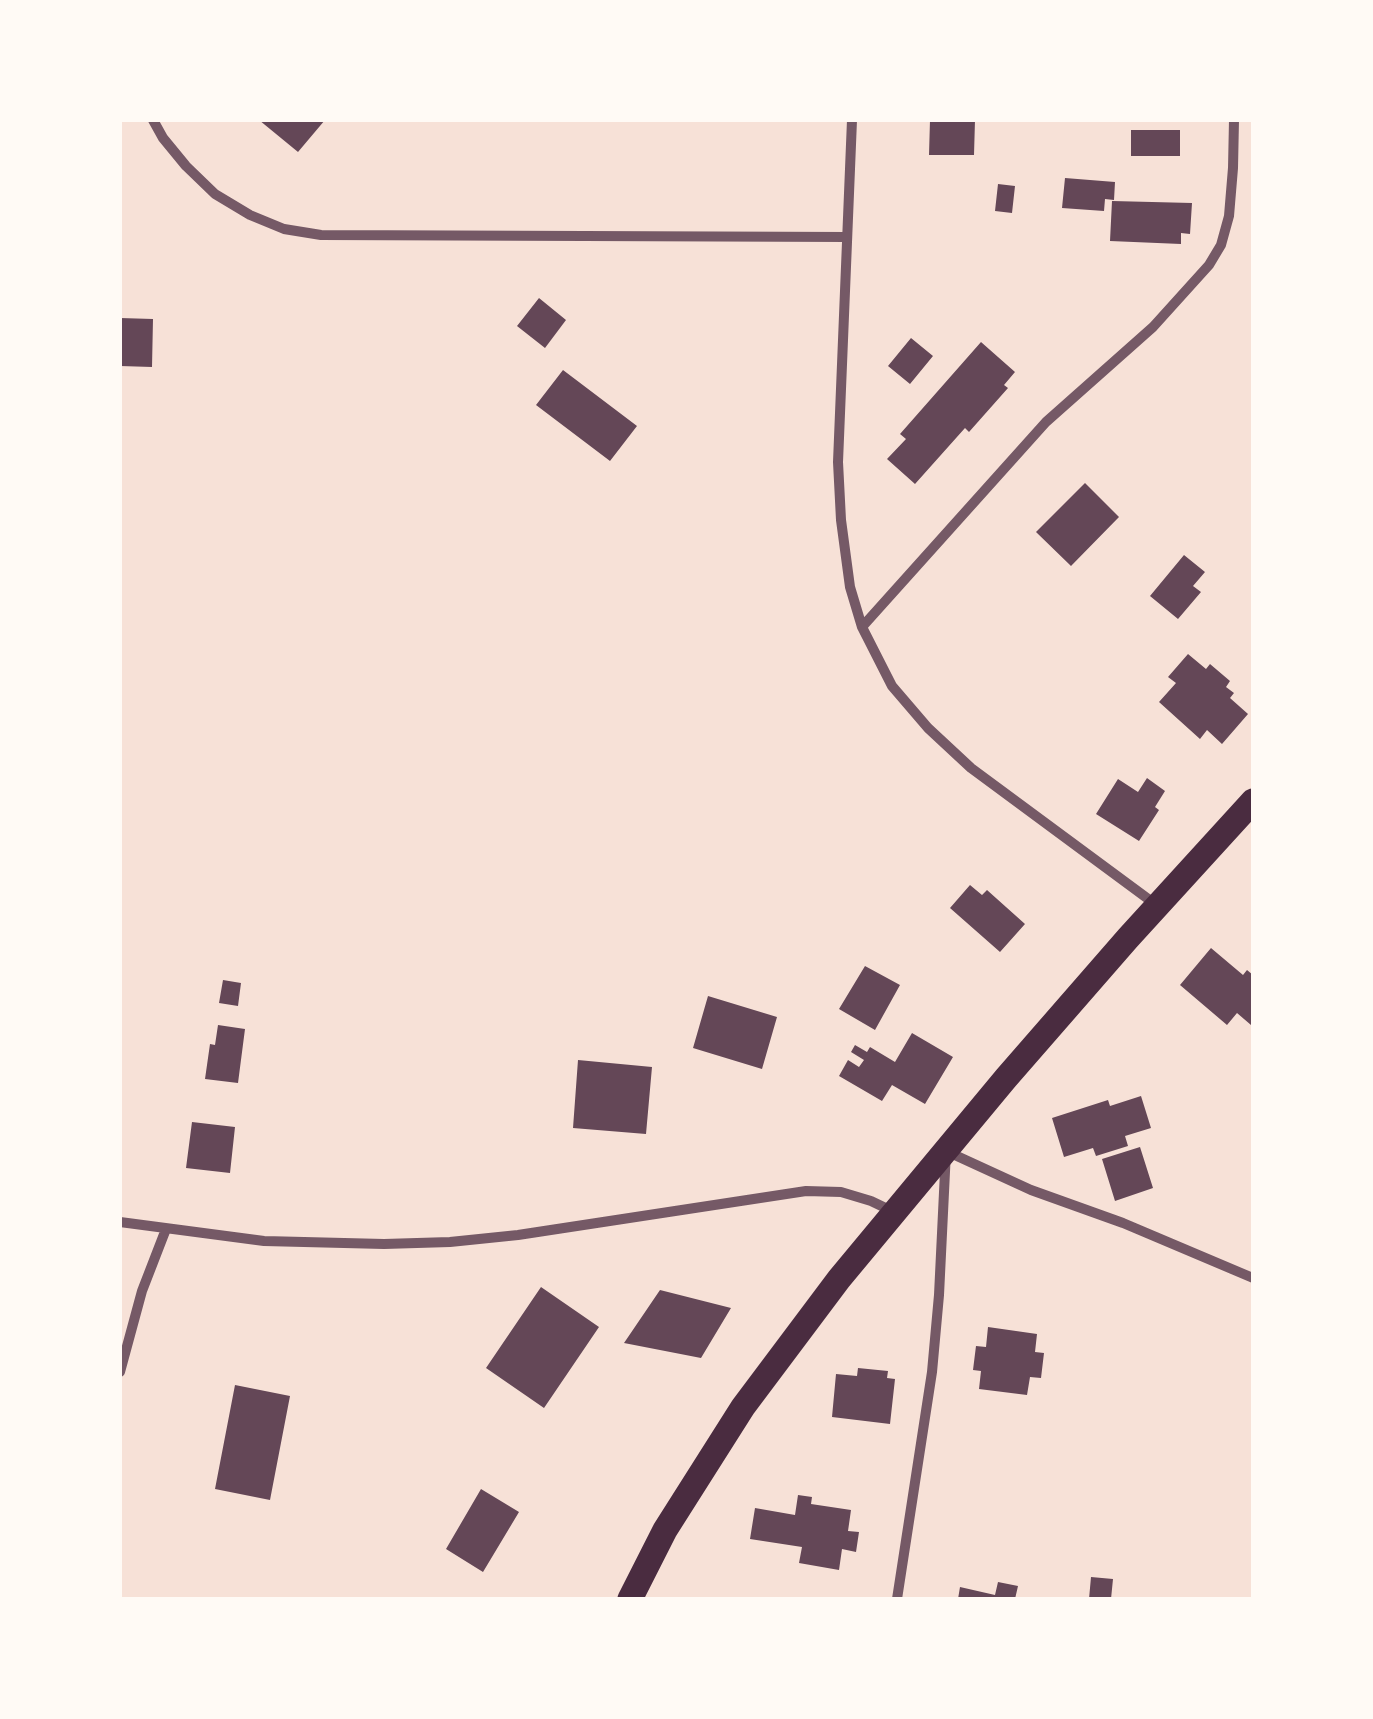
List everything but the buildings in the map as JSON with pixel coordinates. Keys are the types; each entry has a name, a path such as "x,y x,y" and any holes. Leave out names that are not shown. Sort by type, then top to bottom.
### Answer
{"main road":[{"path":"630,1599 665,1530 743,1407 839,1279 1006,1078 1253,802"}],"street":[{"path":"153,120 186,166 216,194 250,215 284,229 321,234 847,238"},
{"path":"852,120 838,462 840,520 850,588 862,627 892,686 928,728 972,768 1158,906"},
{"path":"862,627 1046,422 1153,327 1209,265 1221,245 1232,196 1234,120"},
{"path":"897,1599 932,1372 946,1151 1031,1190 1123,1223 1253,1278"},
{"path":"120,1222 264,1241 384,1244 518,1234 806,1191 842,1192 895,1212"},
{"path":"120,1372 142,1291 166,1229"}]}
